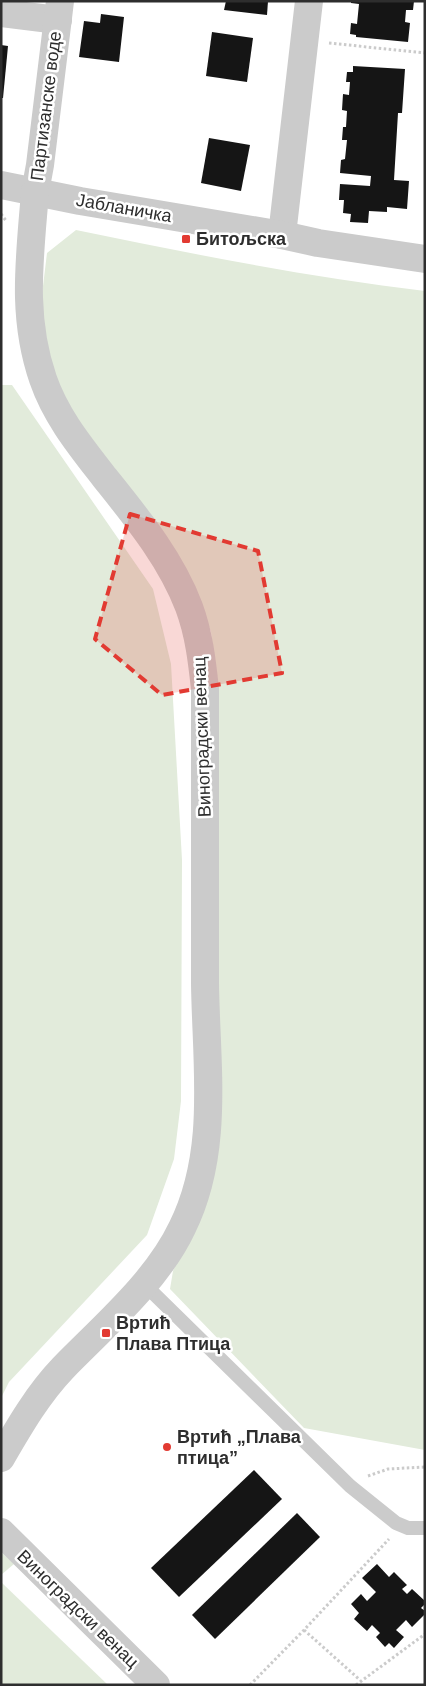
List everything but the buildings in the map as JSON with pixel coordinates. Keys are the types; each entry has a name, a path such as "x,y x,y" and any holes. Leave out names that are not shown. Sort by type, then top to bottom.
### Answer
{"street":[{"path":"282,235 309,1"},
{"name":"Партизанске воде","path":"1,13 59,11 35,192"},
{"name":"Јабланичка","path":"1,185 80,201 282,235 318,243 425,259"},
{"name":"Виноградски венац","path":"1,1458 15,1433 38,1400 62,1370 144,1284 159,1266 182,1228 196,1190 205,1148 208,1098 205,998 205,689 202,659 189,608 176,578 140,523 72,435 56,407 44,380 30,324 28,280 35,192"},
{"name":"Виноградски венац","path":"1,1532 156,1685"}],"lane":[{"path":"144,1284 350,1486 401,1526 425,1528"}],"path":[{"path":"305,40 425,54"},
{"path":"1,214 8,223"},
{"path":"350,1486 370,1475 388,1470 425,1467"},
{"path":"250,1685 401,1526"},
{"path":"304,1630 360,1680"},
{"path":"356,1685 360,1680 425,1634"}],"highlighted area":[{"path":"130,514 258,551 282,673 162,695 95,639"}],"green space":[{"path":"76,230 294,272 425,291 425,1450 304,1428 170,1289 173,1271 205,1199 216,1008 219,696 211,632 188,573 149,512 89,443 52,373 40,311 47,253"},
{"path":"1,385 12,385 153,589 171,664 182,860 181,1101 174,1159 147,1235 9,1382 1,1398"},
{"path":"1,1552 14,1564 1,1575"},
{"path":"1,1582 108,1685 1,1685"}],"place":[{"name":"Битољска","path":"186,239"},
{"name":"Вртић Плава Птица","path":"106,1333"},
{"name":"Вртић „Плава птица”","path":"167,1447"}]}
